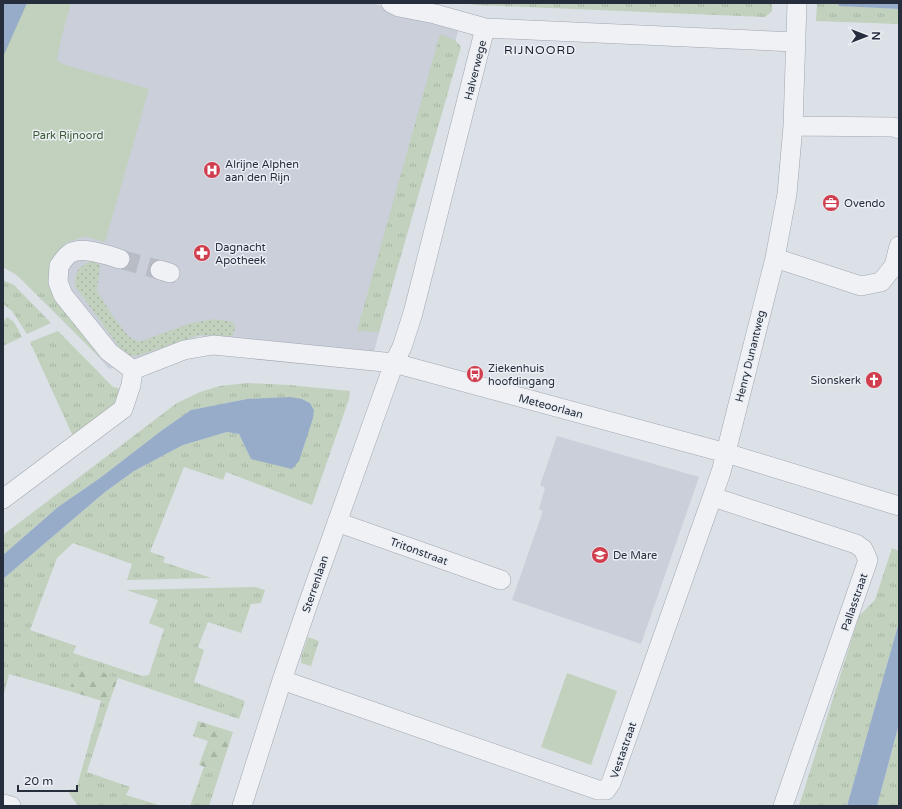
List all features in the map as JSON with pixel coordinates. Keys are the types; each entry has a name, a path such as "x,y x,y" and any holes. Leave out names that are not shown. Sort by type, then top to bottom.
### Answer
{"street":[{"name":"Henry Dunantweg","path":"726,453 775,258 787,194 793,126 797,3"},
{"path":"397,4 485,28"},
{"name":"Halverwege","path":"394,363 402,347 413,313 485,28 795,42"},
{"path":"793,126 899,128"},
{"path":"775,258 861,286 881,282 894,266 899,246"},
{"path":"3,499 122,409 131,386 133,370 109,352 63,295 58,282 58,266 70,253 82,250 96,252 120,259"},
{"name":"Meteoorlaan","path":"133,370 184,350 213,345 394,363 726,453 899,506"},
{"name":"Sterrenlaan","path":"242,806 282,680 394,363"},
{"name":"Vestastraat","path":"282,680 598,790 606,790 611,783 713,497 726,453"},
{"name":"Pallasstraat","path":"713,497 856,544 863,549 868,560 783,806"},
{"name":"Tritonstraat","path":"337,522 501,580"},
{"path":"3,804 11,806"}],"shaded area":[{"name":"Alrijne Alphen aan den Rijn","path":"34,3 373,3 458,31 374,352 199,336 109,369 22,268 3,81"},
{"name":"De Mare","path":"557,436 699,477 641,644 512,600 543,511 539,509 545,488 540,485"}],"green space":[{"name":"Park Rijnoord","path":"3,3 71,3 57,60 62,64 149,89 105,242 85,236 65,243 34,292 17,275 3,267"},
{"path":"465,3 772,3 772,11 765,17 475,5"},
{"path":"817,3 838,3 840,6 899,9 899,24 816,21"},
{"path":"440,34 455,40 461,47 379,332 357,331"},
{"path":"3,230 85,236 65,243 50,266 53,295 101,359 17,275 3,267"},
{"path":"91,261 100,265 97,291 112,315 129,337 139,342 188,324 214,319 233,322 235,326 234,334 230,336 199,335 143,354 135,356 125,355 75,286 76,273 80,268"},
{"path":"3,280 14,285 51,323 27,334 12,311 3,304"},
{"path":"7,317 14,322 22,337 3,346 3,322"},
{"path":"58,331 113,387 121,389 117,401 76,436 72,434 30,342"},
{"path":"248,383 289,385 350,391 349,399 312,505 226,472 223,480 184,467 150,552 165,557 163,562 211,578 127,580 132,564 73,543 57,558 30,630 76,646 73,653 142,676 149,675 164,629 149,623 158,600 126,590 255,587 265,590 261,603 251,604 241,633 208,622 198,647 204,650 194,682 245,701 239,719 115,677 74,680 69,691 9,674 3,697 3,579 105,492 134,471 183,445 227,432 239,434 251,459 314,410 310,403 302,399 247,399 191,410 100,478 58,507 3,555 3,535 177,403 200,392 220,386"},
{"path":"892,548 899,551 899,622 847,806 799,806 859,616 875,600"},
{"path":"308,637 319,641 311,666 301,663 301,657"},
{"path":"79,664 118,678 109,703 69,691"},
{"path":"567,673 617,691 591,765 541,747"},
{"path":"101,701 109,703 87,772 130,787 126,795 162,806 78,806 69,793 70,789 76,790"},
{"path":"198,721 233,732 220,772 199,765 208,741 193,736"},
{"path":"899,724 899,805 877,806"},
{"path":"204,767 220,772 209,806 190,806"}],"water":[{"path":"3,3 27,3 3,57"},
{"path":"838,3 899,3 899,9 839,6"},
{"path":"290,397 302,399 310,403 314,410 313,418 299,461 292,469 251,459 239,434 227,432 183,445 134,471 105,492 3,579 3,555 58,507 100,478 191,410 247,399"},
{"path":"899,622 899,724 877,806 847,806"}],"tunnel":[{"path":"120,259 160,270"}],"place":[{"name":"Alrijne Alphen aan den Rijn","path":"212,170"},
{"name":"Ovendo","path":"831,203"},
{"name":"Dagnacht Apotheek","path":"202,253"},
{"name":"Ziekenhuis hoofdingang","path":"475,374"},
{"name":"Sionskerk","path":"874,380"},
{"name":"De Mare","path":"600,555"}],"district":[{"name":"RIJNOORD","path":"540,50"}]}
